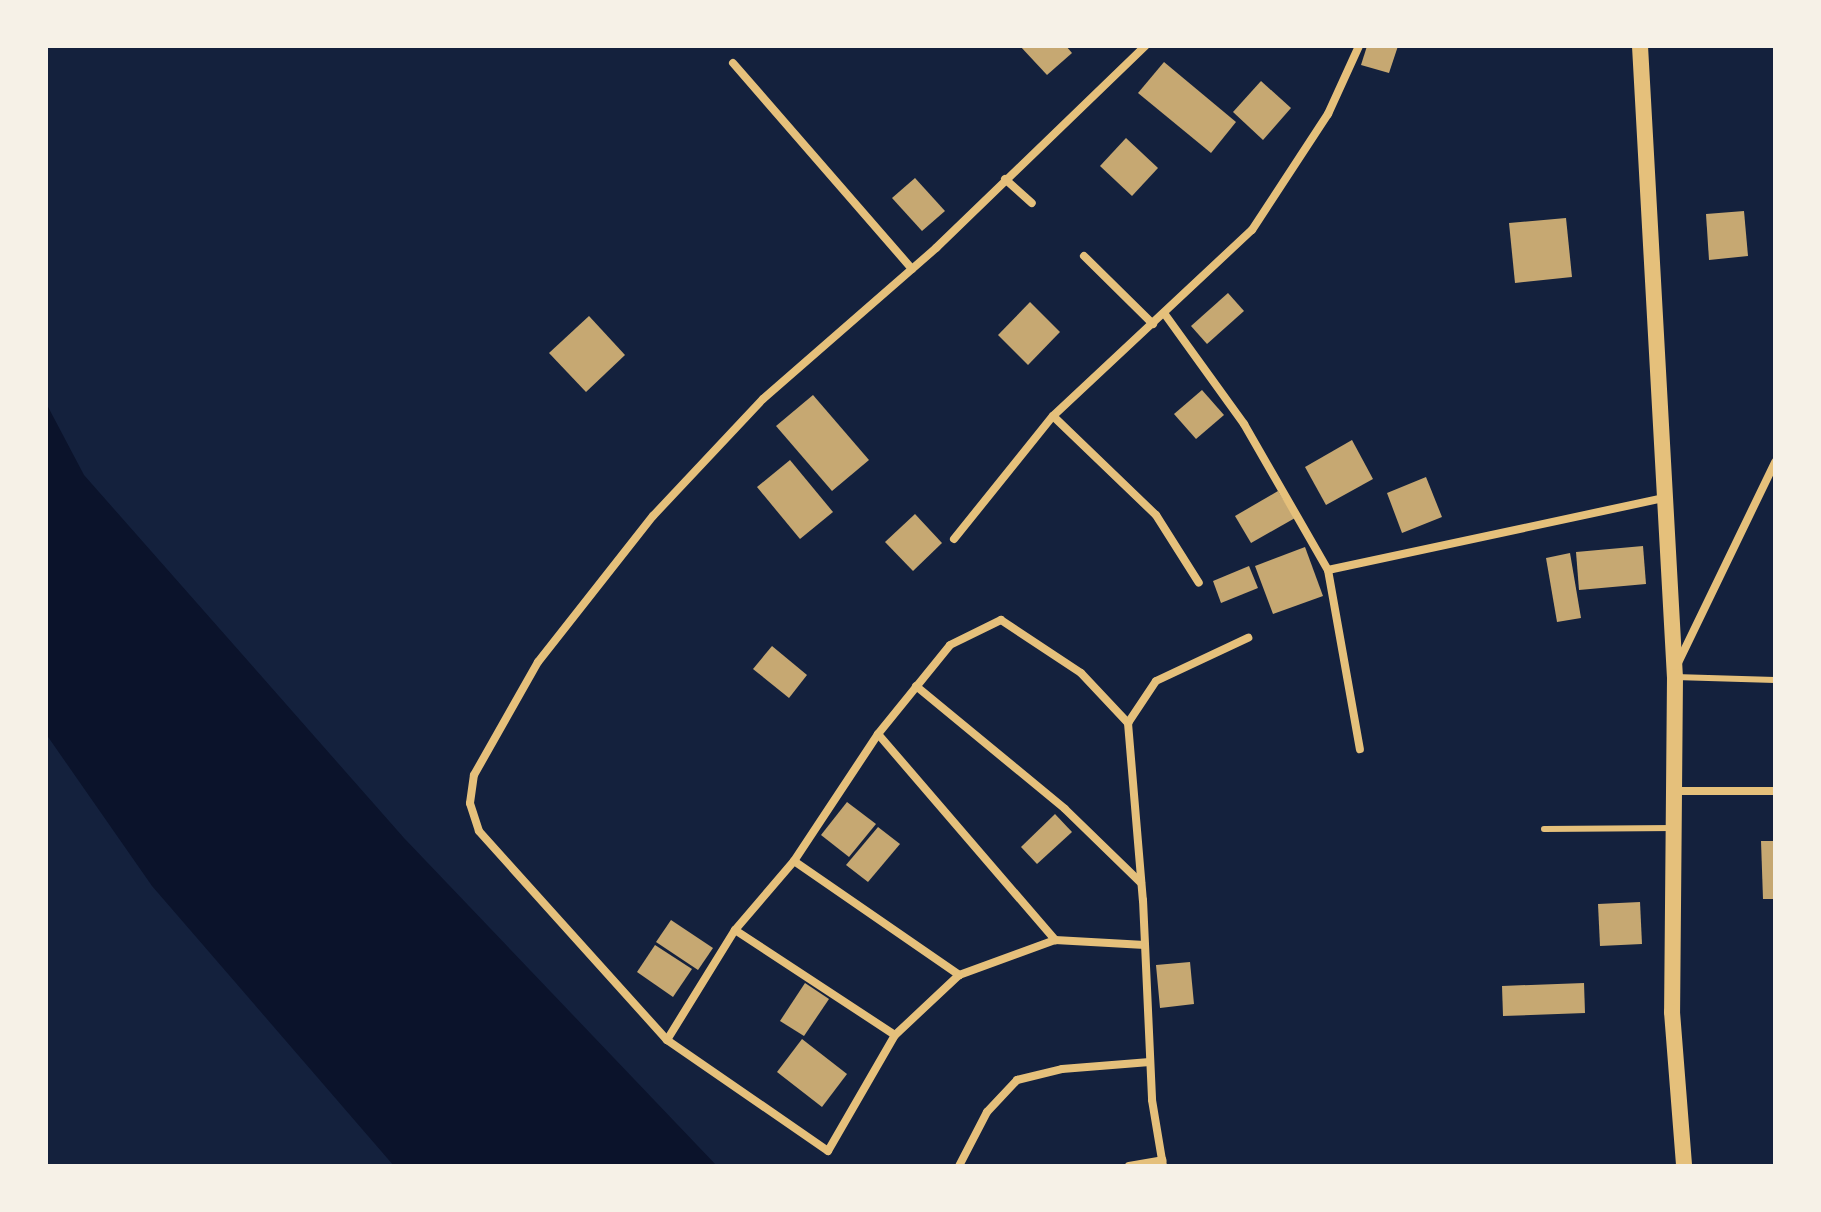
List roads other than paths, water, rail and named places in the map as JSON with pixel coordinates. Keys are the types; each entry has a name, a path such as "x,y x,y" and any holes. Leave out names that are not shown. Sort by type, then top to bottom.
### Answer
{"main road":[{"path":"1640,46 1675,673 1672,1012 1684,1166"}],"street":[{"path":"1145,46 912,269 763,399 653,516 538,662 474,775 470,803 479,831 667,1040 828,1151 895,1035 959,975 1055,940 1145,945"},
{"path":"954,539 1053,416 1252,230 1328,114 1359,46"},
{"path":"733,63 912,269"},
{"path":"1005,179 1032,203"},
{"path":"1084,256 1153,324"},
{"path":"1164,313 1244,424 1328,570 1360,749"},
{"path":"1053,416 1156,515 1199,583"},
{"path":"1675,673 1775,462"},
{"path":"1328,570 1665,498"},
{"path":"667,1040 735,930 794,861 878,734 916,686 950,645 1001,620 1081,673 1128,723 1142,884 1150,1062 1162,1163 1129,1166"},
{"path":"1128,723 1156,681 1248,638"},
{"path":"916,686 1065,809 1142,884"},
{"path":"878,734 1055,940"},
{"path":"1674,791 1775,791"},
{"path":"794,861 959,975"},
{"path":"735,930 895,1035"},
{"path":"959,1166 987,1112 1017,1080 1062,1069 1150,1062"}],"lane":[{"path":"1675,673 1775,680"},
{"path":"1544,829 1674,828"}],"water":[{"path":"46,403 84,475 404,838 717,1166 394,1166 152,886 46,734"}]}
